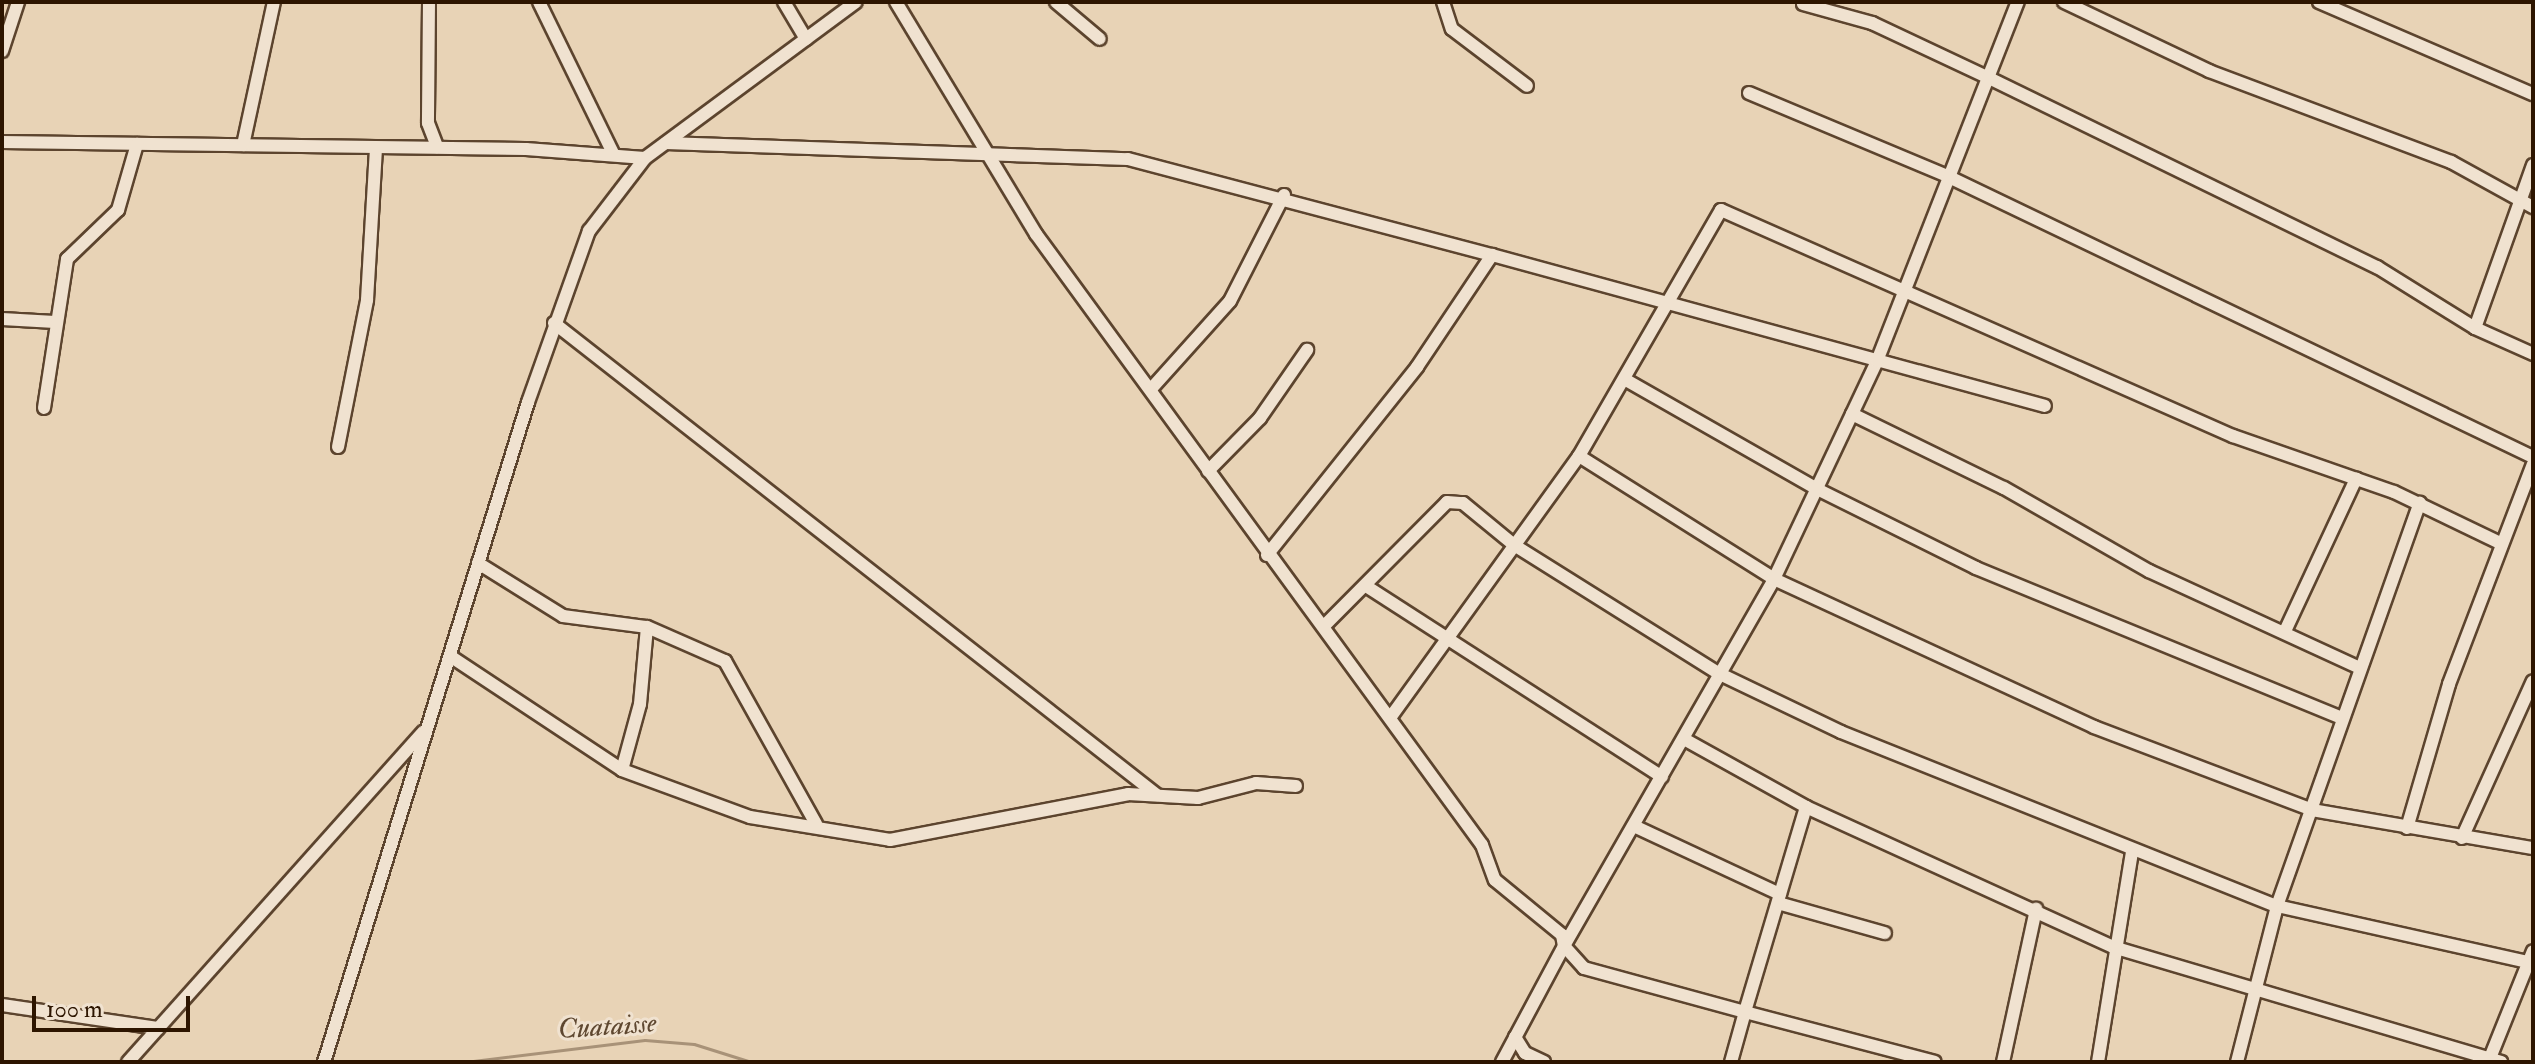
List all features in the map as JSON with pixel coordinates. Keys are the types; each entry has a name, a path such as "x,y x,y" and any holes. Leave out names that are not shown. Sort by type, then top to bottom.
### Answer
{"street":[{"path":"2,51 18,2"},
{"path":"243,145 274,2"},
{"path":"429,2 428,123 437,147"},
{"path":"539,2 614,155"},
{"path":"784,2 806,39"},
{"path":"324,1062 554,323 589,231 645,158 856,2"},
{"path":"896,2 1036,234 1151,389 1267,555 1325,625 1482,845 1495,880 1555,929 1564,946 1584,968 1935,1062"},
{"path":"1056,2 1100,39"},
{"path":"1443,2 1458,35 1527,86"},
{"path":"1502,1062 1564,946 1774,579 1877,361 1947,176 2018,2"},
{"path":"2064,2 2209,71 2451,162 2533,207"},
{"path":"2319,2 2533,94"},
{"path":"1803,4 1872,23 1989,78 2377,267 2475,328 2533,354"},
{"path":"1749,93 1947,176 2533,457"},
{"path":"2,142 376,149 437,147 645,158"},
{"path":"666,143 1128,159 1284,195 2045,406"},
{"path":"44,408 67,259 118,210 137,144"},
{"path":"338,447 367,300 376,149"},
{"path":"2475,328 2533,165"},
{"path":"1151,389 1230,301 1284,195"},
{"path":"1390,718 1579,456 1672,301 1721,210 2233,436 2420,503 2500,543"},
{"path":"1267,555 1417,367 1492,255"},
{"path":"2,319 55,322"},
{"path":"554,323 1157,795"},
{"path":"1208,471 1260,418 1307,350"},
{"path":"1626,380 1817,489 2093,621 2341,718"},
{"path":"1852,414 2004,488 2149,571 2286,629 2358,667"},
{"path":"1579,456 1774,579 1951,666 2312,810 2533,848"},
{"path":"2407,828 2500,543 2533,464"},
{"path":"2286,629 2356,479"},
{"path":"1325,625 1447,502 1468,506 1514,545 1720,674 2132,853 2277,906 2531,958 2495,1060 2113,947 2036,909 1806,807 1684,739"},
{"path":"2237,1062 2258,990 2277,906 2358,667 2420,503"},
{"path":"478,563 563,616 647,627 725,661 816,824"},
{"path":"1366,586 1662,777"},
{"path":"622,770 640,704 647,627"},
{"path":"450,656 622,770 739,814 920,839 1107,797 1157,795 1198,798 1256,783 1296,786"},
{"path":"2462,838 2533,681"},
{"path":"128,1062 428,727"},
{"path":"1731,1062 1806,807"},
{"path":"1634,826 1779,898 1885,933"},
{"path":"2098,1062 2113,947 2132,853"},
{"path":"2003,1062 2036,909"},
{"path":"2,1005 158,1028"},
{"path":"1515,1037 1525,1053 1544,1062"}],"waterway":[{"name":"Cuataisse","path":"465,1062 645,1040 694,1044 751,1062"}]}
